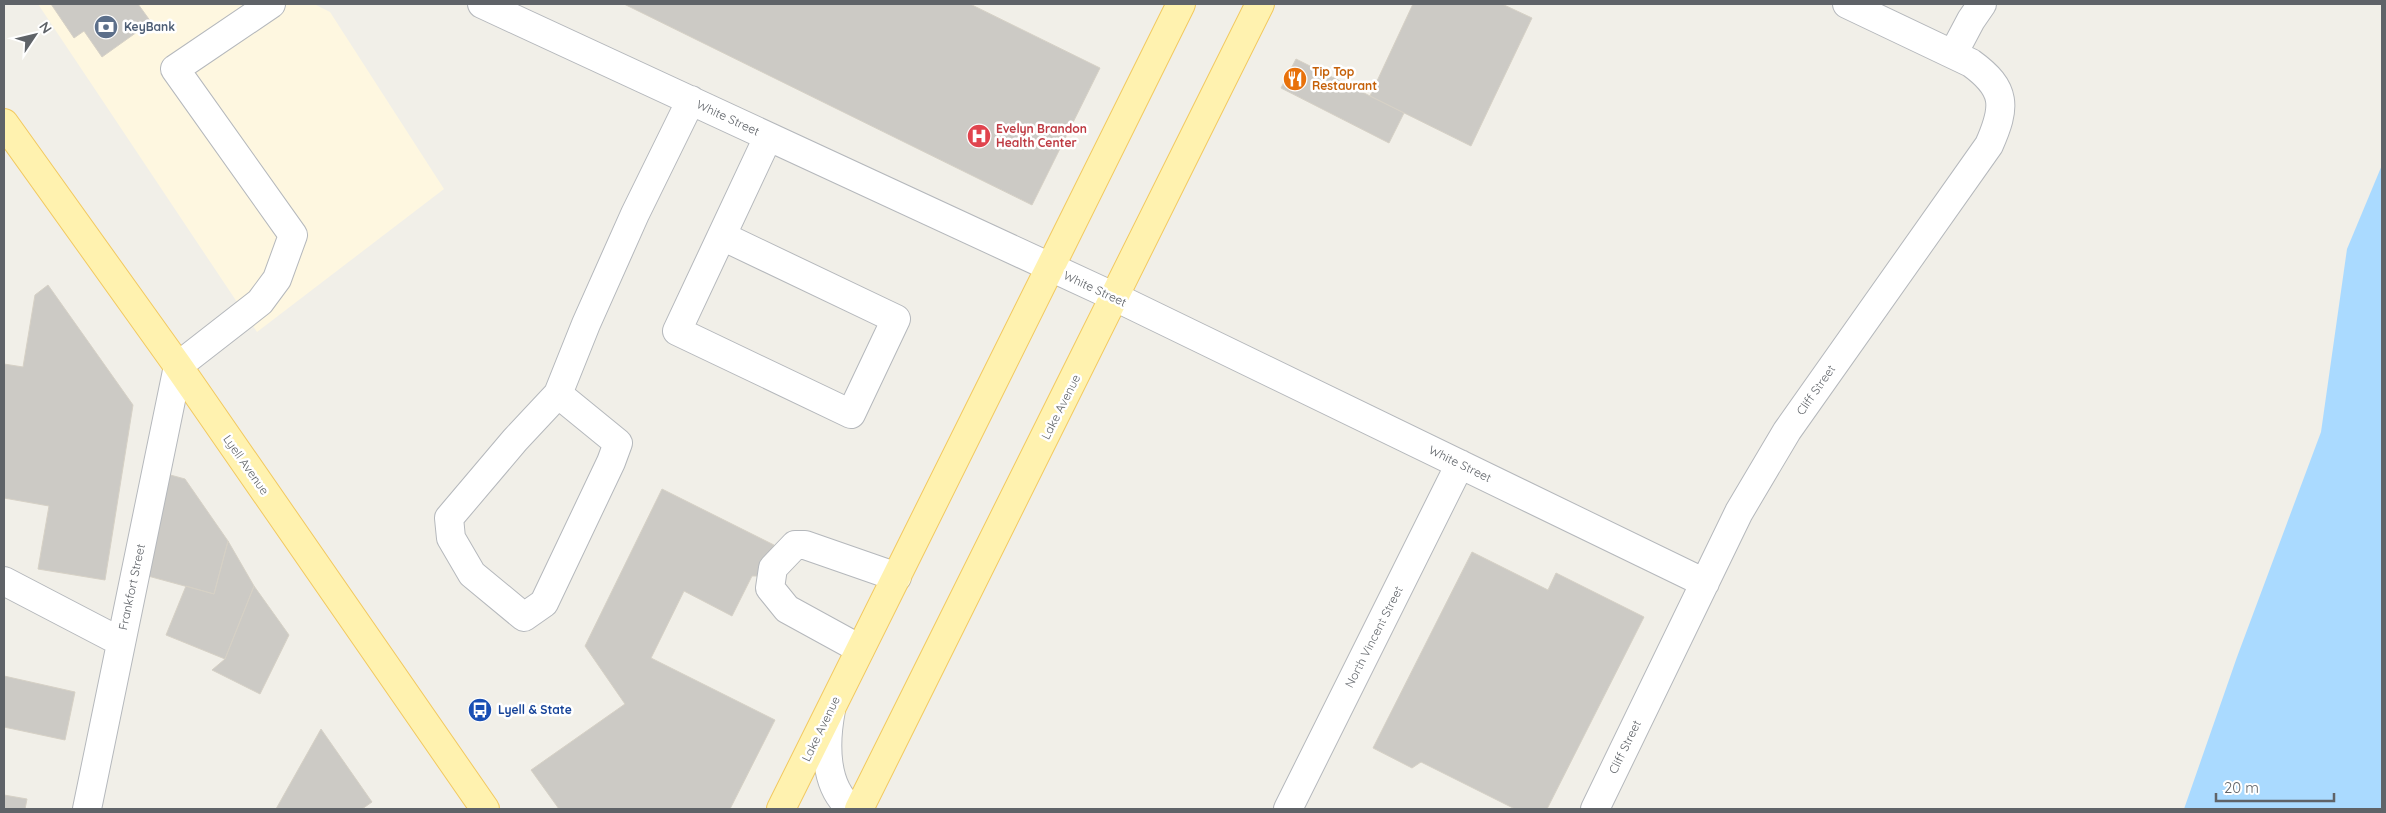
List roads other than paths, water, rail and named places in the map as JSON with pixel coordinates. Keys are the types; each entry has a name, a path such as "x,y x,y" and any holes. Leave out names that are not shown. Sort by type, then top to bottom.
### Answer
{"main road":[{"name":"Lake Avenue","path":"781,809 1051,268 1179,4"},
{"name":"Lake Avenue","path":"859,809 1260,4"},
{"name":"Lyell Avenue","path":"4,123 178,366 485,809"}],"street":[{"path":"178,366 260,302 277,279 293,235 175,69 271,4"},
{"name":"White Street","path":"482,4 1115,297 1705,583"},
{"name":"Cliff Street","path":"1595,809 1739,512 1787,431 1989,145 1999,122 2001,103 1996,88 1988,75 1954,54 1847,4"},
{"path":"1954,54 1970,20 1982,4"},
{"path":"558,394 618,444 544,603 524,617 472,574 451,538 450,518 485,474 558,394 586,324 690,100"},
{"path":"722,236 896,319 851,414 677,331 768,137"},
{"name":"Frankfort Street","path":"87,809 178,366"},
{"name":"North Vincent Street","path":"1288,809 1460,464"},
{"path":"860,649 787,609 770,588 773,568 795,545 805,545 897,577"},
{"path":"4,581 121,642"},
{"path":"831,708 826,732 829,761 836,788 852,809"}],"water":[{"path":"2382,165 2382,809 2184,809 2237,657 2321,432 2347,249"}],"place":[{"name":"KeyBank","path":"106,27"},
{"name":"Tip Top Restaurant","path":"1295,79"},
{"name":"Evelyn Brandon Health Center","path":"979,136"},
{"name":"Lyell & State","path":"480,710"}]}
